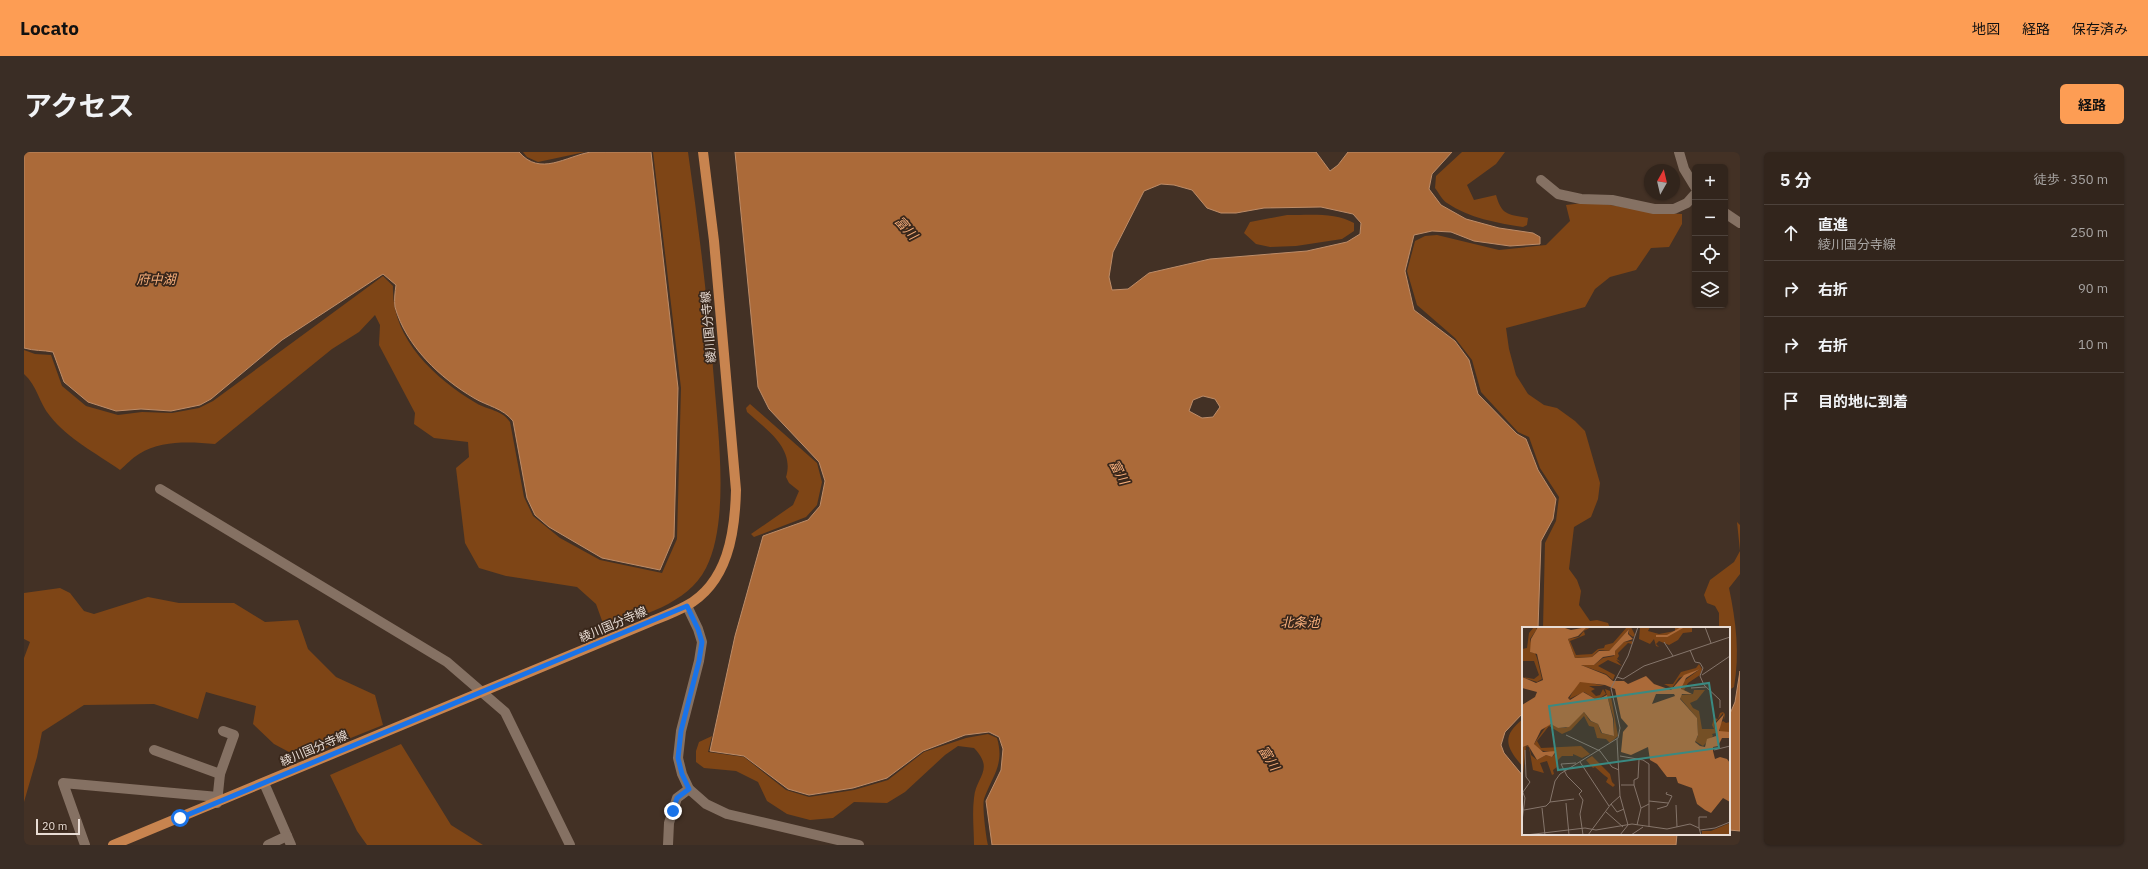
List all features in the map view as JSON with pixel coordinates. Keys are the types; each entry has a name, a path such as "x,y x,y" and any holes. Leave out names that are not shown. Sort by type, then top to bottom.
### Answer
{"main road":[{"name":"綾川国分寺線","path":"113,845 217,800 264,783 687,606 704,593 722,567 731,539 735,514 736,490 717,272 703,152"}],"street":[{"path":"1679,152 1684,169 1692,182"},
{"path":"1542,180 1558,194 1581,199 1612,200 1654,209 1674,209 1687,203 1692,197"},
{"path":"1728,215 1740,223"},
{"path":"160,489 447,662 482,692 505,712 570,845"},
{"path":"687,606 698,629 702,642 699,661 681,731 678,758 682,774 689,789 706,804 727,814 859,845"},
{"path":"84,845 63,783 217,800 220,774 234,736 223,731"},
{"path":"154,750 220,774"},
{"path":"264,783 289,841 268,845"},
{"path":"668,845 669,823 677,798 689,789"}],"shaded area":[{"path":"523,152 585,152 538,162 527,157"},
{"path":"653,152 688,152 706,294 718,425 720,450 720,502 718,526 713,549 706,568 698,581 675,600 662,607 605,629 596,604 577,587 506,576 479,568 465,543 456,468 469,457 468,442 434,438 414,424 415,413 379,345 380,325 375,315 359,332 332,349 215,444 176,443 157,446 136,456 120,470 74,439 57,424 46,411 32,383 24,374 24,350 35,354 51,355 62,386 86,406 118,415 142,412 172,413 199,408 213,401 383,276 393,286 394,305 399,323 407,339 418,355 431,369 460,393 481,406 503,415 510,422 524,497 533,516 560,538 600,560 662,573 677,539 681,388"},
{"path":"1462,152 1505,152 1496,164 1467,185 1474,200 1496,195 1503,210 1511,215 1528,218 1527,225 1523,227 1503,224 1464,213 1444,200 1435,188 1436,176"},
{"path":"1591,202 1662,213 1682,214 1682,224 1669,247 1651,248 1636,270 1610,277 1595,289 1585,307 1506,328 1509,349 1516,375 1528,394 1544,405 1557,408 1575,421 1585,431 1600,483 1598,499 1591,517 1574,527 1569,569 1577,580 1581,591 1579,605 1590,621 1597,620 1608,623 1610,627 1543,627 1545,543 1556,521 1559,497 1540,468 1529,437 1518,432 1481,392 1472,360 1455,338 1417,305 1407,271 1415,241 1425,236 1437,235 1499,250 1546,245 1570,221 1566,205"},
{"path":"1287,215 1322,215 1339,217 1354,223 1354,231 1342,239 1296,246 1270,247 1256,244 1244,233 1250,222"},
{"path":"750,404 817,463 822,482 817,505 806,517 754,537 751,534 793,505 799,491 789,483 786,477 788,467 783,448 770,432 747,412 746,408"},
{"path":"1737,522 1740,525 1740,551"},
{"path":"1740,551 1740,574 1729,588 1734,613 1737,650 1734,687 1730,689 1730,627 1719,627 1719,613 1715,606 1707,603 1704,595 1710,580 1734,562"},
{"path":"60,588 70,593 84,611 94,614 148,597 179,603 234,603 265,622 298,620 308,649 336,677 375,695 383,725 311,754 305,748 289,752 274,744 253,724 256,706 206,692 198,719 154,704 84,705 42,732 37,757 24,802 24,658 30,642 24,639 24,593"},
{"path":"1522,720 1522,766 1513,754 1508,743 1511,731"},
{"path":"988,734 997,738 999,747 999,763 984,799 984,822 988,845 974,845 973,816 975,790 984,768 980,756 974,748 958,746 945,755 905,792 887,803 854,802 833,818 810,820 787,814 767,801 758,782 736,771 704,768 696,762 696,751 699,742 712,736 708,752 744,757 786,790 809,797 854,790 888,780 924,752 966,738"},
{"path":"401,744 451,825 483,845 367,845 357,831 330,775"}],"water":[{"name":"府中湖","path":"24,152 519,152 527,159 536,163 544,164 554,163 591,152 651,152 678,388 674,537 660,570 602,558 549,527 535,515 527,498 513,421 500,410 479,401 461,390 426,360 407,335 400,321 395,307 396,285 383,274 282,340 211,399 200,405 171,411 141,409 116,411 88,402 64,382 53,352 24,348"},
{"name":"北条池","path":"735,152 1316,152 1330,171 1338,165 1348,152 1452,152 1432,174 1429,189 1441,205 1466,219 1499,228 1533,233 1540,237 1540,244 1510,246 1474,241 1451,232 1432,231 1414,235 1405,271 1414,310 1455,341 1469,360 1478,394 1517,434 1526,439 1538,470 1556,499 1553,519 1541,541 1538,627 1522,627 1522,714 1505,732 1501,745 1504,753 1522,775 1522,835 1677,835 1676,845 992,845 986,801 1001,770 1003,749 999,737 989,732 965,735 923,751 887,778 853,788 809,795 788,789 744,756 710,751 735,636 763,536 808,520 820,506 825,481 819,462 769,409 758,387","holes":["1161,184 1174,185 1192,190 1207,208 1221,213 1236,213 1264,208 1321,207 1353,214 1361,223 1360,234 1347,242 1307,251 1210,259 1149,273 1128,289 1112,290 1109,277 1113,252 1144,191","1203,396 1215,399 1220,407 1213,417 1202,418 1189,411 1193,400"]},
{"path":"1740,671 1740,831 1730,830 1730,714 1735,702"}],"route":[{"path":"180,818 687,606 698,629 702,642 699,661 681,731 678,758 682,774 689,789 677,798 673,811"}],"water label":[{"name":"富川","path":"906,228"},
{"name":"富川","path":"1119,472"},
{"name":"富川","path":"1269,758"}]}
